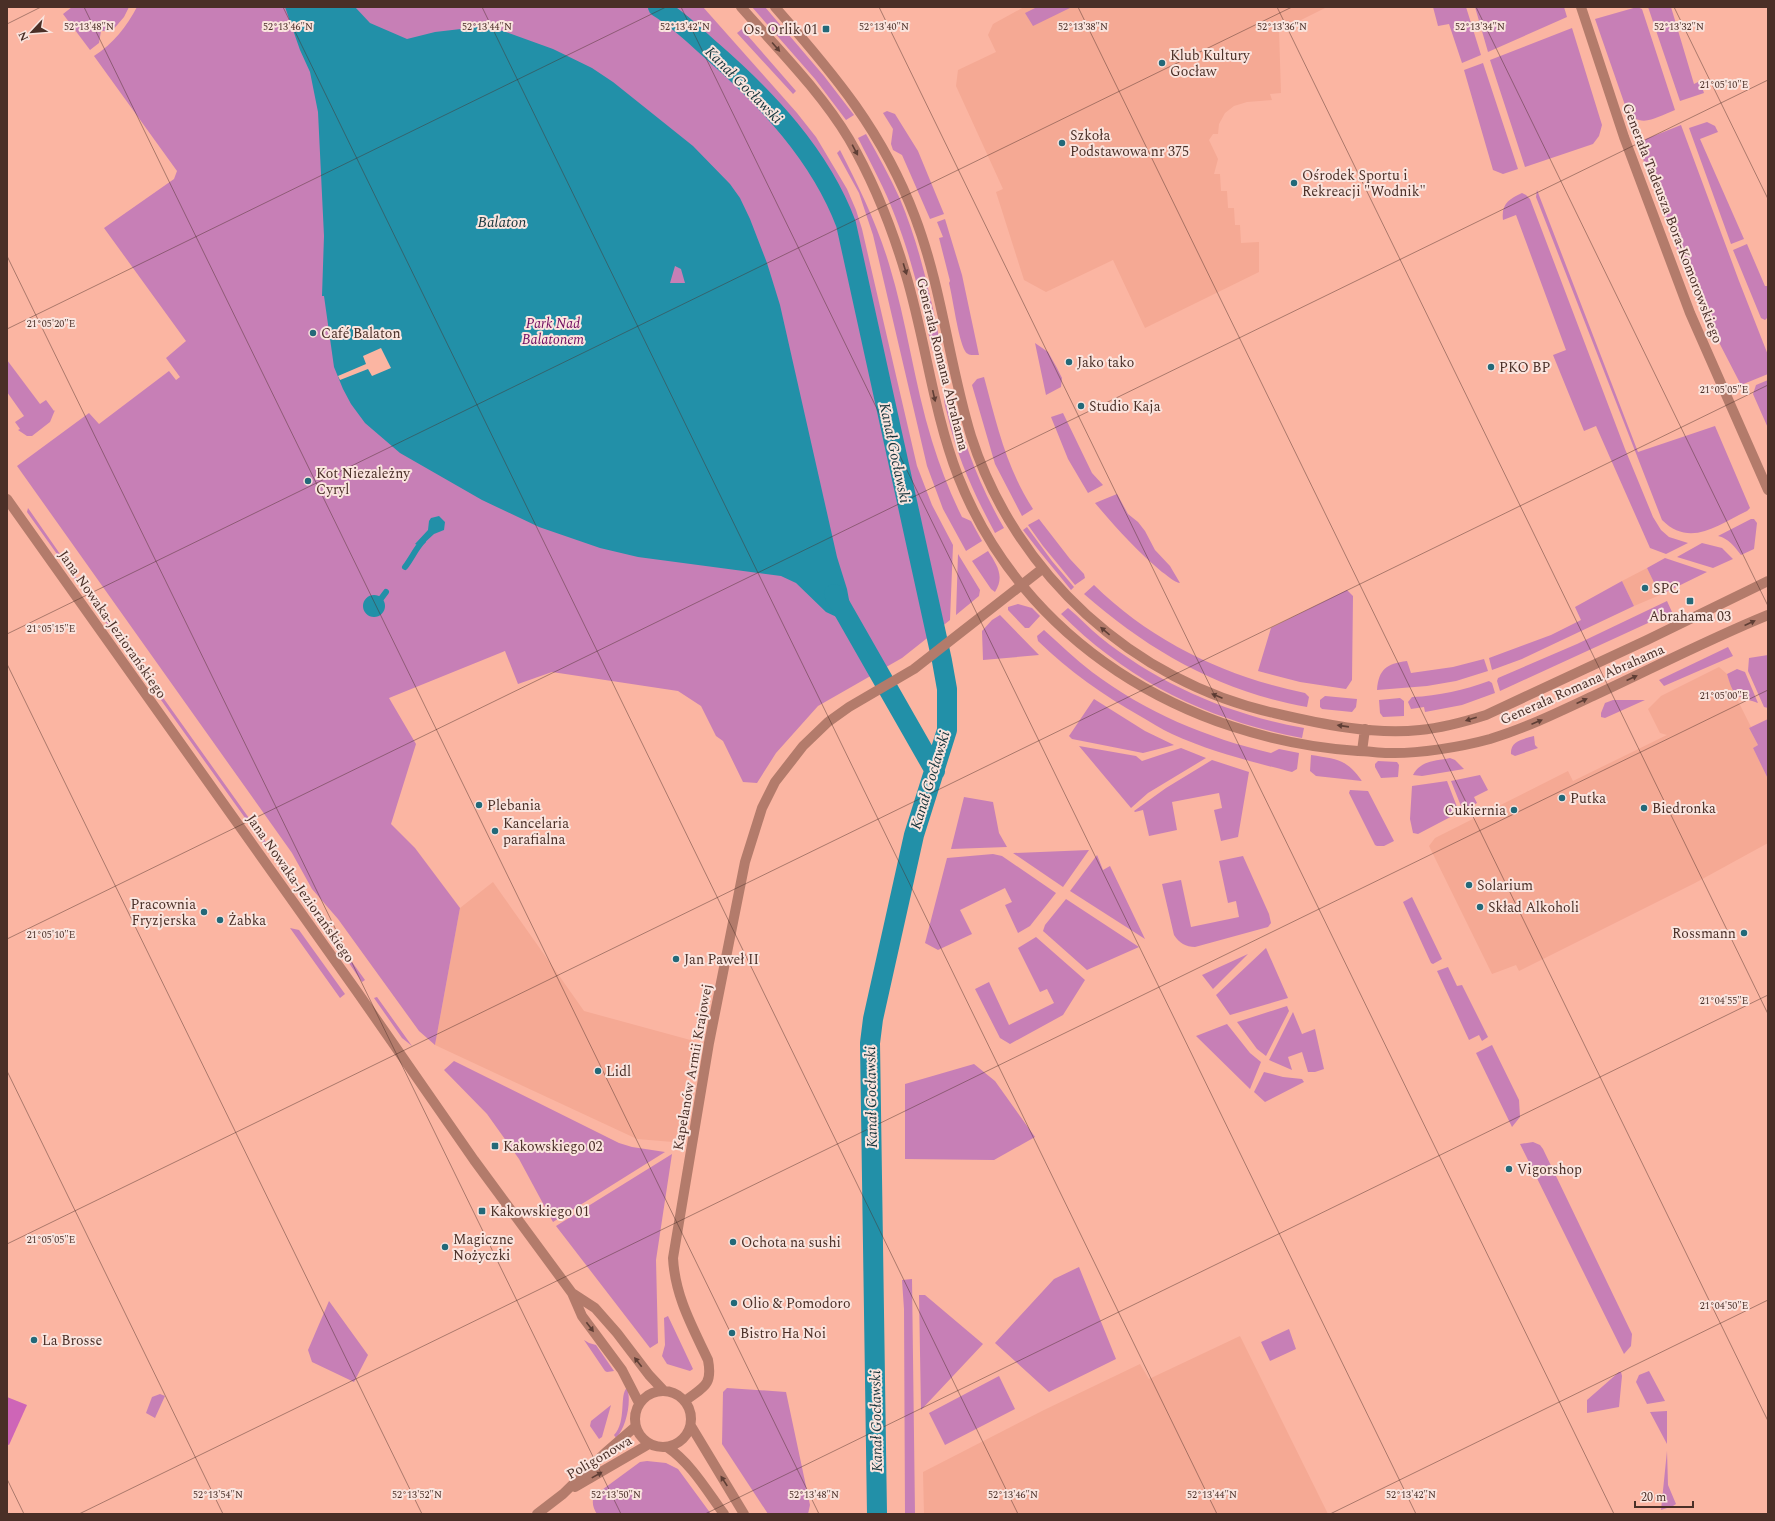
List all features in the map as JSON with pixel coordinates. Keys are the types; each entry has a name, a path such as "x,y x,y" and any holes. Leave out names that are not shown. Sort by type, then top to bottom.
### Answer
{"street":[{"name":"Generała Romana Abrahama","path":"741,7 811,87 835,118 849,139 871,181 891,229 908,281 940,420 959,478 968,499 991,542 1022,585 1050,616 1081,646 1131,680 1187,710 1219,723 1307,746 1388,753 1421,751 1487,740 1534,724 1768,615"},
{"name":"Generała Romana Abrahama","path":"775,7 828,68 853,100 894,167 916,218 929,261 964,411 972,439 988,480 1003,511 1028,551 1069,599 1110,635 1150,662 1193,686 1220,698 1251,708 1311,722 1392,732 1420,730 1463,722 1486,715 1647,640 1768,581"},
{"name":"Generała Tadeusza Bora-Komorowskiego","path":"1581,7 1624,137 1690,313 1768,490"},
{"name":"Jana Nowaka-Jeziorańskiego","path":"7,499 358,993 474,1160 572,1293 582,1316 622,1370 639,1403"},
{"name":"Kapelanów Armii Krajowej","path":"685,1401 705,1385 709,1380 710,1371 708,1360 680,1299 674,1277 673,1258 709,1043 745,862 762,808 775,782 803,746 828,722 874,692 904,675 928,658 1042,569"},
{"path":"1362,751 1365,729"},
{"name":"Jana Nowaka-Jeziorańskiego","path":"572,1293 595,1308 617,1333 649,1375 664,1390"},
{"path":"691,1426 682,1440 675,1445 661,1448 649,1444 643,1440 635,1427 634,1419 639,1403 646,1396 654,1392 664,1390 679,1396 685,1401 691,1413 691,1426 744,1514"},
{"name":"Poligonowa","path":"537,1514 563,1494 605,1453 635,1427"},
{"name":"Poligonowa","path":"563,1494 649,1444"},
{"path":"667,1447 678,1454 695,1474 724,1514"}],"shaded area":[{"path":"1024,7 1327,7 1279,31 1281,93 1270,94 1272,100 1247,102 1234,106 1225,113 1219,124 1218,134 1213,134 1209,140 1218,159 1214,174 1220,174 1221,191 1227,191 1228,208 1234,208 1235,225 1240,225 1241,243 1259,242 1259,272 1145,328 1113,260 1046,292 1024,280 996,192 1003,189 956,86 958,70 996,52 988,35 993,24"},
{"path":"1647,568 1660,595 1634,606 1622,581"},
{"path":"1719,667 1727,674 1732,689 1751,727 1749,728 1758,745 1753,748 1768,779 1768,843 1695,883 1519,971 1516,965 1492,974 1429,846 1435,838 1568,771 1573,781 1667,735 1660,733 1648,709 1661,696"},
{"path":"493,882 584,1011 694,1041 676,1137 673,1142 637,1139 435,1045 460,908"},
{"path":"1240,1336 1328,1514 924,1514 923,1472 1044,1410 1140,1364 1149,1379"},
{"path":"7,1397 27,1405 9,1445 7,1444"}],"green space":[{"path":"72,7 129,7 124,17 112,31 101,31 99,43 90,50 63,14"},
{"name":"Park Nad Balatonem","path":"137,7 703,7 797,113 816,137 847,189 862,229 917,466 932,505 953,545 950,620 902,658 818,706 776,753 757,783 743,782 723,741 716,736 701,706 678,691 552,672 518,684 505,651 389,698 416,744 391,824 415,848 460,908 435,1045 419,1031 338,919 312,889 292,853 17,466 89,413 99,424 169,371 176,380 180,377 166,358 186,341 104,228 174,179 177,171 94,56 119,34"},
{"path":"752,7 765,7 824,76 854,115 846,120 815,79"},
{"path":"1037,7 1072,7 1033,26 1025,13"},
{"path":"1433,7 1466,7 1481,55 1462,63 1449,24 1438,26"},
{"path":"1475,7 1564,7 1567,17 1488,52"},
{"path":"1637,7 1642,9 1675,110 1655,119 1642,121 1631,115 1626,108 1595,19"},
{"path":"1648,7 1671,7 1694,84 1700,81 1704,93 1680,101"},
{"path":"1572,28 1602,125 1599,136 1593,144 1525,167 1490,60"},
{"path":"742,29 796,91 793,94 737,33"},
{"path":"1483,63 1518,169 1503,174 1493,170 1464,70"},
{"path":"887,111 895,114 918,151 944,214 930,219 902,155 893,150 891,144 893,129 883,113"},
{"path":"1707,122 1715,126 1718,132 1700,139 1744,239 1731,244 1689,128"},
{"path":"1681,125 1768,355 1768,374 1741,385 1695,296 1641,154 1643,143 1646,139"},
{"path":"866,134 900,199 914,237 939,336 943,356 940,360 936,357 932,349 916,282 901,232 887,196 858,138"},
{"path":"840,150 867,206 889,264 901,308 920,397 932,441 942,470 953,499 962,517 971,521 982,541 966,551 943,509 927,466 873,235 859,193 837,153"},
{"path":"1537,190 1638,452 1715,426 1750,508 1747,511 1715,527 1694,533 1683,532 1673,528 1662,520 1536,197"},
{"path":"1522,193 1530,199 1625,449 1653,517 1661,530 1669,537 1688,543 1666,554 1650,548 1596,426 1584,431 1553,355 1566,350 1516,215 1503,220 1503,210 1507,203"},
{"path":"945,219 962,275 979,355 971,355 966,353 960,337 949,283 950,281 939,238 943,237 937,222"},
{"path":"1747,244 1765,286 1768,286 1768,317 1765,320 1761,318 1733,250"},
{"path":"1035,343 1048,352 1062,378 1061,387 1046,395"},
{"path":"7,360 40,404 46,400 54,411 55,410 50,422 32,436 27,436 18,430 20,429 15,422 24,416 7,392"},
{"path":"984,377 1003,445 1016,477 1033,509 1022,516 995,464 972,385 977,379"},
{"path":"1768,380 1768,428 1753,394 1756,385"},
{"path":"947,389 951,393 961,429 979,479 1004,528 995,533 980,505 956,447 944,402 944,393"},
{"path":"1063,413 1092,473 1103,485 1088,493 1068,459 1051,417"},
{"path":"1117,494 1128,514 1138,522 1145,531 1155,550 1170,566 1180,583 1162,572 1144,556 1095,503"},
{"path":"28,508 115,633 127,647 281,863 290,881 27,512"},
{"path":"1039,519 1070,559 1084,574 1085,578 1075,585 1028,525"},
{"path":"1751,519 1754,519 1757,523 1754,549 1741,555 1728,541 1718,536"},
{"path":"1027,527 1052,561 1074,587 1071,590 1023,530"},
{"path":"1702,543 1722,548 1733,559 1713,568 1677,557"},
{"path":"988,551 997,566 1000,576 995,592 991,589 972,561"},
{"path":"958,554 980,590 979,596 956,615"},
{"path":"1665,558 1707,572 1660,595 1647,568"},
{"path":"1622,581 1634,606 1522,659 1492,670 1489,658 1551,635 1581,620 1575,607"},
{"path":"1094,585 1140,624 1165,640 1219,667 1276,686 1305,693 1309,697 1307,707 1275,700 1216,680 1160,651 1134,634 1084,594"},
{"path":"1347,590 1353,596 1352,680 1346,689 1300,682 1258,671 1271,628"},
{"path":"1667,601 1672,612 1500,691 1497,681 1498,678 1577,644"},
{"path":"1018,604 1032,608 1040,616 1029,628 1025,628 1008,610 1008,607"},
{"path":"1068,608 1100,637 1122,654 1171,683 1222,706 1249,715 1304,728 1302,738 1234,721 1202,709 1172,695 1114,660 1087,638 1061,614"},
{"path":"1000,615 1039,655 983,660 982,631 992,620"},
{"path":"1044,630 1092,672 1133,699 1177,722 1223,740 1271,753 1279,749 1299,753 1297,769 1292,772 1229,755 1200,746 1164,730 1100,691 1062,662 1038,641 1037,636"},
{"path":"1728,647 1733,656 1664,686 1659,680"},
{"path":"1768,655 1768,708 1764,707 1748,671 1749,658"},
{"path":"1484,659 1488,671 1456,681 1427,686 1377,690 1382,672 1394,664 1407,661 1411,673 1453,667"},
{"path":"1737,669 1745,672 1758,703 1740,697 1734,692 1727,674"},
{"path":"1489,681 1492,683 1495,693 1462,705 1425,712 1424,707 1411,709 1408,702 1412,697 1451,692"},
{"path":"1325,696 1357,699 1356,707 1352,712 1322,709 1320,707 1320,700"},
{"path":"1400,698 1404,701 1404,716 1383,717 1380,713 1379,700"},
{"path":"1094,699 1145,731 1174,745 1143,753 1072,739 1069,736"},
{"path":"1613,700 1645,700 1605,718 1601,717 1605,703"},
{"path":"1768,719 1768,779 1753,748 1758,745 1749,728"},
{"path":"1534,736 1535,745 1538,748 1515,756 1511,754 1511,750 1515,743"},
{"path":"1079,746 1136,756 1142,761 1181,748 1206,758 1148,793 1131,808"},
{"path":"1311,755 1334,759 1346,764 1362,781 1316,776 1310,771"},
{"path":"1450,758 1455,760 1464,769 1422,776 1413,775 1420,766 1429,762"},
{"path":"1212,760 1249,772 1238,837 1221,841 1214,810 1222,808 1219,793 1172,802 1177,830 1149,836 1143,810 1134,811 1166,788"},
{"path":"1378,761 1397,762 1399,765 1398,777 1381,778 1375,767 1375,764"},
{"path":"1480,775 1488,790 1474,797 1477,803 1463,811 1451,781"},
{"path":"1447,781 1459,812 1418,834 1413,833 1410,819 1412,786"},
{"path":"1350,790 1368,791 1394,841 1384,846 1375,845 1349,793"},
{"path":"964,797 993,802 999,833 1007,847 951,849"},
{"path":"1089,850 1063,887 1013,853"},
{"path":"993,854 1002,856 1056,893 1030,926 1018,933 1005,905 1012,902 1005,888 960,910 972,934 938,950 925,943 947,858"},
{"path":"1097,855 1103,870 1110,866 1145,939 1070,891"},
{"path":"1243,856 1269,914 1271,923 1268,927 1195,947 1180,942 1174,935 1162,884 1181,880 1191,927 1239,917 1236,901 1228,903 1219,861"},
{"path":"1412,897 1442,959 1433,964 1431,963 1403,902"},
{"path":"1066,899 1139,947 1087,970 1043,931 1045,925"},
{"path":"315,914 331,933 365,980 362,982"},
{"path":"290,928 299,930 345,994 340,998"},
{"path":"1036,937 1085,980 1063,1015 1010,1044 1000,1038 975,989 989,982 1009,1025 1054,1003 1047,989 1040,992 1018,948"},
{"path":"1266,948 1288,998 1230,1015 1216,995"},
{"path":"1248,954 1213,989 1202,975"},
{"path":"1448,967 1457,986 1462,985 1488,1037 1482,1041 1479,1035 1469,1040 1437,971"},
{"path":"377,997 412,1046 402,1038 374,998"},
{"path":"1287,1006 1289,1011 1266,1056 1257,1049 1237,1022"},
{"path":"1293,1012 1302,1034 1315,1029 1324,1069 1315,1072 1308,1072 1302,1052 1288,1057 1292,1070 1269,1060"},
{"path":"1227,1024 1250,1053 1261,1062 1250,1089 1196,1036"},
{"path":"1492,1045 1519,1100 1520,1117 1512,1127 1476,1053"},
{"path":"454,1061 619,1143 632,1147 665,1152 553,1222 519,1159 487,1114 444,1070"},
{"path":"974,1064 995,1081 1035,1137 994,1160 905,1159 905,1084"},
{"path":"1264,1072 1283,1077 1302,1079 1304,1082 1265,1102 1254,1092"},
{"path":"1533,1142 1540,1145 1543,1149 1632,1334 1631,1346 1624,1354 1520,1144"},
{"path":"672,1154 656,1260 658,1343 650,1348 556,1226"},
{"path":"1079,1267 1116,1359 1049,1392 995,1343 1054,1279"},
{"path":"912,1279 915,1514 905,1514 904,1309 902,1280"},
{"path":"919,1295 925,1295 983,1344 921,1410"},
{"path":"329,1301 368,1355 354,1382 312,1362 308,1350"},
{"path":"668,1316 693,1369 690,1371 667,1364 662,1356 665,1345 664,1318"},
{"path":"1289,1329 1296,1349 1270,1361 1261,1342"},
{"path":"584,1340 596,1345 614,1371 605,1371"},
{"path":"1649,1371 1665,1401 1647,1404 1636,1382 1639,1375"},
{"path":"1619,1372 1621,1372 1622,1376 1619,1407 1587,1413 1587,1400"},
{"path":"999,1376 1015,1409 945,1445 929,1413"},
{"path":"627,1388 629,1400 627,1414 623,1428 616,1438 614,1435 618,1429 622,1416 623,1396"},
{"path":"727,1388 786,1392 810,1505 808,1514 768,1514 722,1444 723,1392"},
{"path":"160,1394 165,1396 155,1418 146,1413 152,1397"},
{"path":"611,1405 602,1437 599,1439 590,1426 591,1421"},
{"path":"1667,1411 1667,1444 1650,1412"},
{"path":"1667,1451 1668,1485 1676,1504 1661,1510"},
{"path":"647,1461 666,1463 678,1469 711,1514 597,1514 593,1504 595,1495 640,1462"}],"water":[{"name":"Balaton","path":"285,7 355,7 370,23 407,39 435,32 478,27 503,31 553,49 592,68 613,82 693,146 730,184 740,198 767,263 780,305 837,557 847,589 852,616 843,620 826,612 796,583 781,576 638,557 600,548 539,527 482,500 400,453 365,423 351,404 334,367 324,296 322,296 324,236 318,112 310,72 300,50","holes":["675,266 681,269 685,283 670,283"]},
{"path":"439,516 445,522 444,530 434,534 421,546 415,544 428,530 429,521 431,518"},
{"path":"374,595 382,598 385,606 382,614 374,617 366,614 363,606 366,598"}],"pier":[{"path":"381,348 391,368 372,376 368,369 340,380 338,376 366,364 363,356"}],"waterway":[{"name":"Kanał Gocławski","path":"658,7 693,34 732,69 772,109 807,152 822,175 846,224 947,689 947,730 914,835 873,1019 870,1043 877,1514"},
{"path":"405,567 423,541"},
{"path":"377,604 386,592"},
{"path":"834,594 935,771"}],"place":[{"name":"Os. Orlik 01","path":"826,29"},
{"name":"Klub Kultury Gocław","path":"1162,63"},
{"name":"Szkoła Podstawowa nr 375","path":"1062,143"},
{"name":"Ośrodek Sportu i Rekreacji \"Wodnik\"","path":"1294,183"},
{"name":"Café Balaton","path":"313,333"},
{"name":"Jako tako","path":"1069,362"},
{"name":"PKO BP","path":"1491,367"},
{"name":"Studio Kaja","path":"1081,406"},
{"name":"Kot Niezależny Cyryl","path":"308,481"},
{"name":"SPC","path":"1645,588"},
{"name":"Abrahama 03","path":"1690,601"},
{"name":"Putka","path":"1562,798"},
{"name":"Plebania","path":"479,805"},
{"name":"Biedronka","path":"1644,808"},
{"name":"Cukiernia","path":"1514,810"},
{"name":"Kancelaria parafialna","path":"495,831"},
{"name":"Solarium","path":"1469,885"},
{"name":"Skład Alkoholi","path":"1480,907"},
{"name":"Pracownia Fryzjerska","path":"204,912"},
{"name":"Żabka","path":"220,920"},
{"name":"Rossmann","path":"1744,933"},
{"name":"Jan Paweł II","path":"676,959"},
{"name":"Lidl","path":"598,1071"},
{"name":"Kakowskiego 02","path":"495,1146"},
{"name":"Vigorshop","path":"1509,1169"},
{"name":"Kakowskiego 01","path":"482,1211"},
{"name":"Ochota na sushi","path":"733,1242"},
{"name":"Magiczne Nożyczki","path":"445,1247"},
{"name":"Olio & Pomodoro","path":"734,1303"},
{"name":"Bistro Ha Noi","path":"732,1333"},
{"name":"La Brosse","path":"34,1340"}]}
